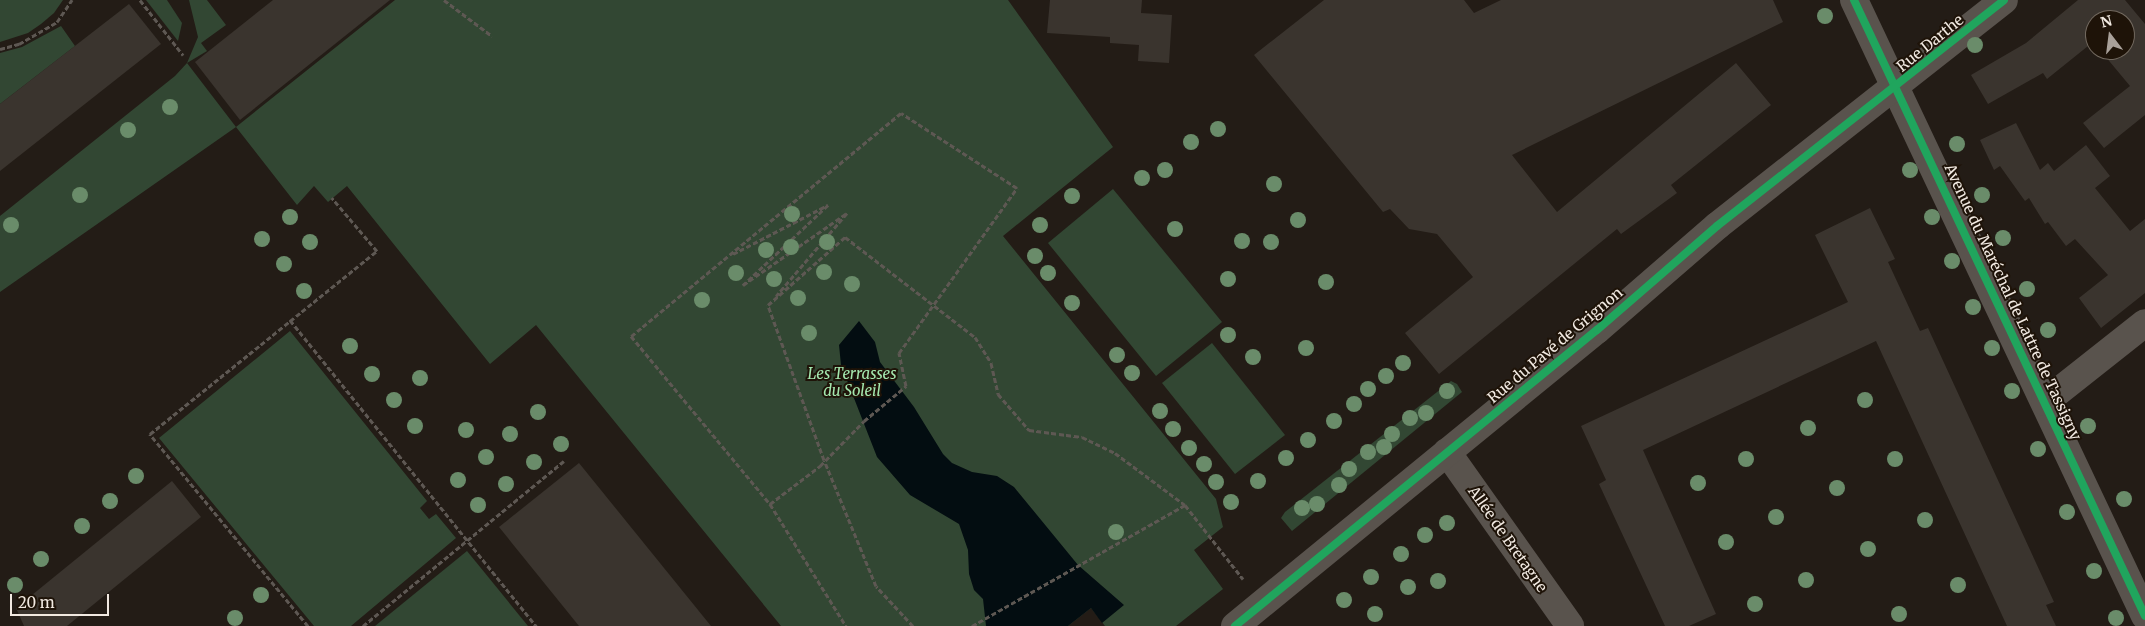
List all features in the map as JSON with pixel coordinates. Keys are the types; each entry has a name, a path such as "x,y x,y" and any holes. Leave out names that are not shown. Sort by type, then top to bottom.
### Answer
{"street":[{"name":"Avenue du Maréchal de Lattre de Tassigny","path":"1854,0 2145,616"},
{"name":"Rue Darthe","path":"1896,88 2004,0"},
{"name":"Rue du Pavé de Grignon","path":"1235,626 1717,226 1896,88"},
{"path":"2045,402 2145,323"},
{"name":"Allée de Bretagne","path":"1447,452 1570,626"}],"path":[{"path":"0,49 19,44 57,22 72,0"},
{"path":"140,0 183,55"},
{"path":"444,0 492,36"},
{"path":"770,504 824,460 864,421 906,386 899,353 1017,188 901,113 631,336 770,504 846,626"},
{"path":"308,626 150,434 378,251 332,198"},
{"path":"726,258 828,205 743,285 848,213 768,305"},
{"path":"768,305 845,237 975,337 991,363 998,394 1029,430 1082,437 1116,453 1185,505 1243,578"},
{"path":"768,305 824,460 876,586 913,626"},
{"path":"290,320 536,626"},
{"path":"363,626 564,461"},
{"path":"972,626 1185,505"}],"green space":[{"path":"0,0 63,0 54,13 28,33 0,42"},
{"path":"146,0 167,0 182,23 178,41"},
{"path":"189,0 207,0 226,25 201,43 207,51 187,63 198,37"},
{"name":"Les Terrasses du Soleil","path":"395,0 1008,0 1113,147 1003,236 1216,499 1223,527 1194,550 1223,589 1176,626 1105,626 1091,608 1068,626 781,626 536,325 490,364 347,186 328,202 314,186 297,205 236,127"},
{"path":"61,26 75,46 0,104 0,53 22,47"},
{"path":"187,63 236,127 0,292 0,216 175,76"},
{"path":"1113,189 1222,322 1156,376 1048,243"},
{"path":"290,331 427,501 420,508 429,519 436,514 456,538 351,626 314,626 159,438"},
{"path":"1212,343 1285,435 1235,474 1162,383"},
{"path":"1451,381 1457,384 1462,392 1292,531 1281,518 1285,512"},
{"path":"467,551 528,626 375,626"}],"shaded area":[{"path":"859,321 875,342 880,362 914,407 943,454 952,463 972,472 997,476 1014,487 1078,565 1124,605 1102,623 1091,608 1068,626 986,626 983,599 974,590 969,574 968,550 959,524 910,495 877,457 841,365 839,345"}],"building":[{"path":"273,0 390,0 240,120 195,62"},
{"path":"1050,0 1142,0 1141,13 1172,15 1169,63 1138,61 1139,45 1110,43 1110,37 1047,33"},
{"path":"1324,0 1464,0 1474,13 1501,0 1773,0 1783,22 1512,155 1557,212 1736,63 1771,105 1671,185 1677,193 1621,234 1617,229 1439,374 1405,333 1473,277 1437,234 1409,229 1390,209 1383,212 1254,55"},
{"path":"2078,0 2125,0 2133,10 2085,10 2085,48 2047,79 2043,73 1988,104 1971,75 2026,43"},
{"path":"129,4 161,44 0,171 0,104"},
{"path":"2135,12 2145,24 2145,115 2104,148 2083,123 2130,86 2108,60 2135,60"},
{"path":"2016,123 2040,170 2048,163 2054,171 2086,145 2110,176 2095,188 2130,231 2145,219 2145,293 2101,328 2079,298 2108,275 2075,239 2066,246 2048,222 2045,224 2029,198 2025,201 2000,166 1994,170 1980,140"},
{"path":"1870,208 1895,259 1888,262 1920,331 1928,328 2054,602 2046,605 2056,626 2007,626 1876,341 1643,450 1716,614 1689,626 1665,626 1599,484 1606,480 1581,426 1848,302 1815,235"},
{"path":"579,463 711,626 579,626 499,527"},
{"path":"172,481 201,517 67,626 24,626 16,608"}],"cycle path":[{"path":"1854,0 2145,616"},
{"path":"1235,626 1597,330 1717,226 2004,0"}]}
